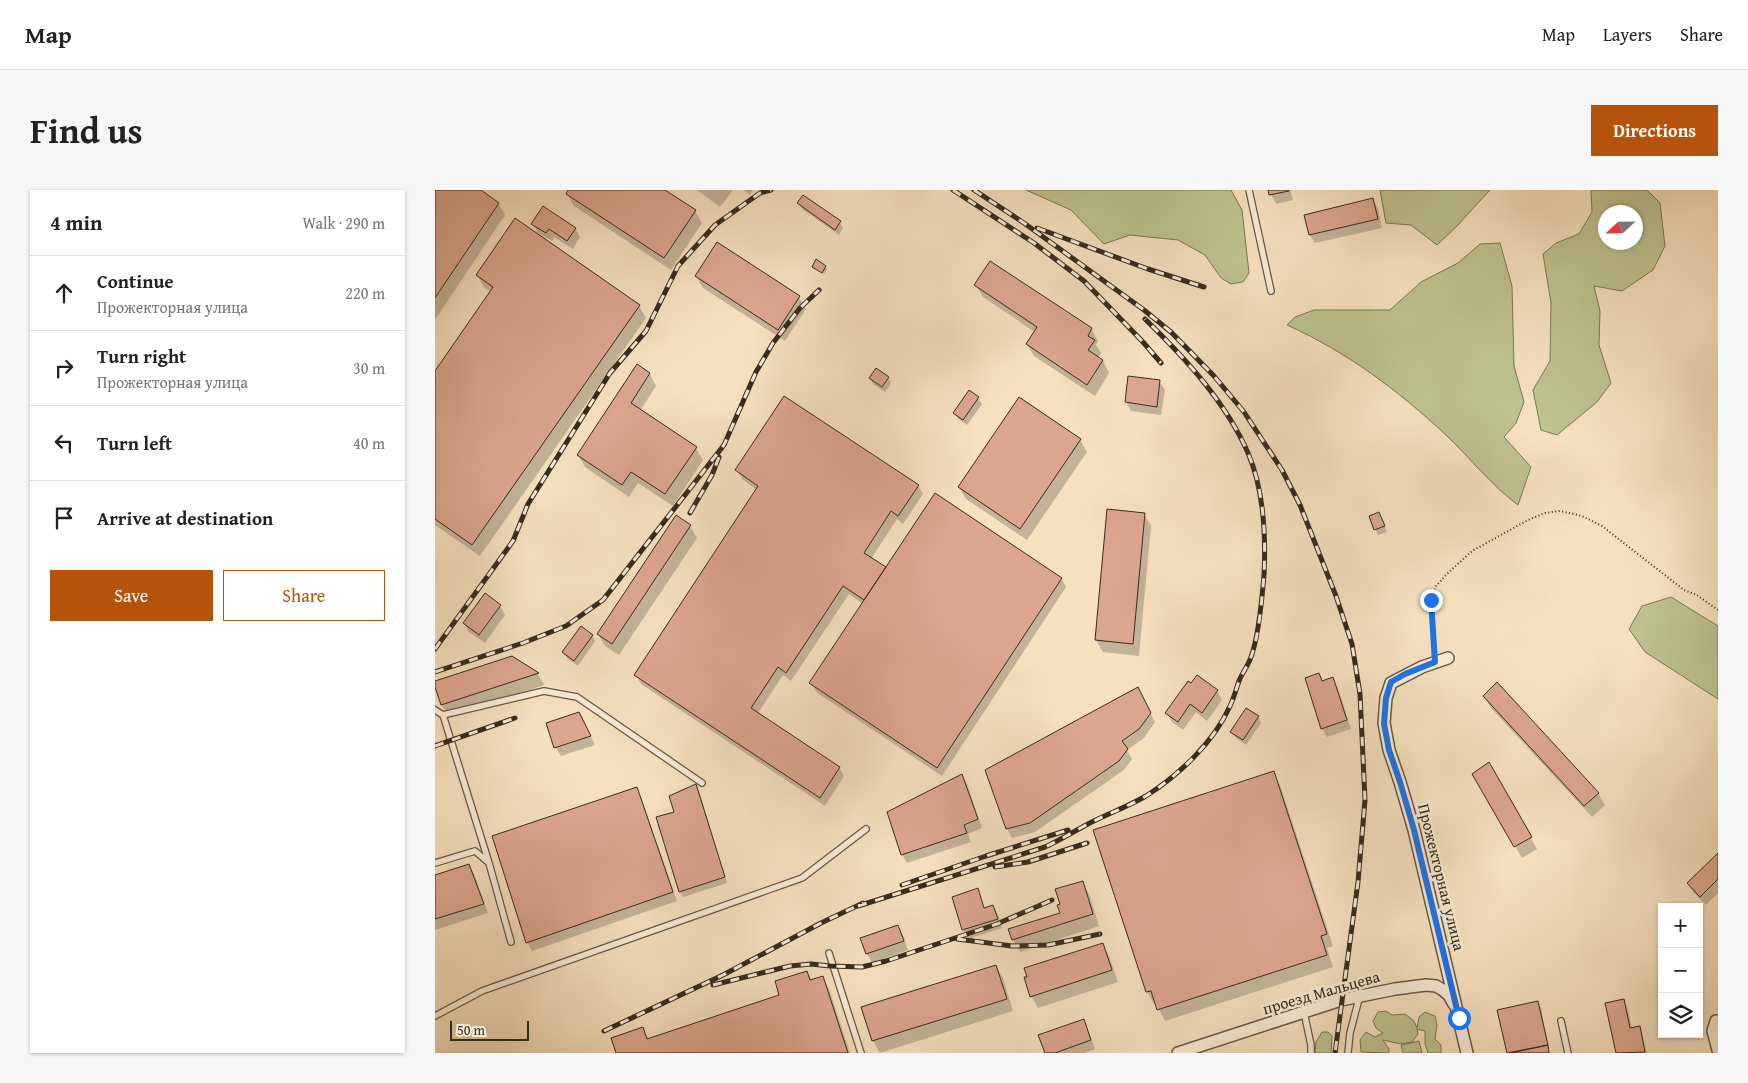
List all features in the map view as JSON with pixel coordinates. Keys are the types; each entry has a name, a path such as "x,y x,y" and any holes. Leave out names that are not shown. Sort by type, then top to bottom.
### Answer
{"street":[{"name":"Прожекторная улица","path":"1448,658 1405,674 1391,682 1386,698 1384,724 1389,750 1414,830 1467,1053"},
{"name":"проезд Мальцева","path":"1178,1053 1360,995 1416,986 1436,986 1443,990 1449,995 1459,1018"},
{"path":"1716,1021 1713,1030 1718,1050"}],"lane":[{"path":"1249,190 1271,291"},
{"path":"443,715 544,691 577,698 701,783"},
{"path":"435,710 443,715 489,863 511,942"},
{"path":"435,1016 482,991 802,878 866,829"},
{"path":"435,863 475,851 489,863"},
{"path":"829,953 861,1053"},
{"path":"1348,1053 1350,1033 1360,995"},
{"path":"1304,1012 1311,1053"},
{"path":"1561,1020 1568,1053"}],"path":[{"path":"1435,662 1431,600 1436,586 1472,550 1545,513 1560,511 1581,516 1602,526 1684,590 1697,595 1718,610"}],"green space":[{"path":"1026,190 1231,190 1242,210 1249,273 1243,282 1231,284 1221,278 1205,255 1178,240 1130,235 1104,244 1071,210"},
{"path":"1380,190 1490,190 1437,245 1411,225 1386,223"},
{"path":"1591,190 1647,190 1660,203 1665,246 1653,270 1622,291 1594,286 1600,311 1599,345 1611,383 1597,402 1557,435 1541,430 1533,390 1550,361 1551,303 1543,254 1556,243 1579,234 1592,212"},
{"path":"1500,243 1512,286 1514,366 1524,402 1516,423 1504,437 1531,467 1518,505 1429,419 1391,388 1331,347 1287,325 1295,317 1314,310 1390,310 1421,282 1458,263 1480,244"},
{"path":"1671,597 1718,626 1718,699 1645,652 1629,629 1642,606"},
{"path":"1386,1011 1392,1015 1405,1014 1414,1021 1417,1028 1419,1017 1425,1012 1435,1016 1437,1025 1435,1039 1441,1045 1441,1053 1428,1053 1425,1044 1425,1031 1417,1029 1418,1034 1412,1042 1401,1044 1383,1040 1389,1049 1389,1053 1361,1052 1360,1040 1366,1032 1375,1037 1383,1033 1376,1028 1373,1021 1378,1012"},
{"path":"1322,1032 1328,1032 1332,1036 1331,1053 1315,1053 1316,1042"},
{"path":"1419,1041 1422,1053 1403,1053 1401,1045"}],"building":[{"path":"435,190 481,190 499,203 435,298"},
{"path":"568,190 665,190 696,210 664,258 566,194"},
{"path":"1268,190 1288,190 1289,191 1269,195"},
{"path":"803,195 841,221 835,230 797,203"},
{"path":"1373,198 1378,219 1309,235 1304,215"},
{"path":"543,206 576,228 567,241 549,229 546,233 531,224"},
{"path":"515,218 640,305 472,545 435,519 435,371 493,287 476,275"},
{"path":"717,242 800,296 778,330 695,276"},
{"path":"816,259 826,266 822,273 812,267"},
{"path":"990,261 1092,328 1088,336 1095,340 1088,350 1103,360 1087,385 1026,344 1037,327 974,285"},
{"path":"637,364 650,373 631,403 697,447 665,494 631,472 622,485 577,455"},
{"path":"876,368 889,377 882,387 869,378"},
{"path":"1128,376 1160,380 1157,407 1125,402"},
{"path":"969,390 979,397 963,420 953,413"},
{"path":"784,396 919,485 898,516 891,511 864,553 886,567 864,600 843,586 786,673 778,667 751,708 840,767 820,798 634,675 758,486 735,470"},
{"path":"1019,397 1081,439 1020,529 958,487"},
{"path":"935,493 1062,578 937,768 809,683"},
{"path":"1107,509 1145,513 1133,644 1095,640"},
{"path":"1379,512 1385,526 1374,530 1369,516"},
{"path":"676,515 691,525 612,644 597,634"},
{"path":"485,593 501,605 479,635 463,623"},
{"path":"581,626 593,635 574,661 562,652"},
{"path":"512,656 539,673 441,705 435,681"},
{"path":"1319,673 1322,681 1333,677 1347,720 1321,729 1305,678"},
{"path":"1197,675 1218,690 1202,713 1190,704 1178,722 1165,713 1188,681 1191,683"},
{"path":"1497,682 1599,793 1584,806 1483,696"},
{"path":"1138,687 1151,713 1139,729 1122,741 1128,749 1119,761 1030,823 1006,829 985,770"},
{"path":"1246,708 1259,716 1243,740 1230,732"},
{"path":"579,712 591,736 554,748 546,723"},
{"path":"1489,762 1532,837 1514,847 1472,774"},
{"path":"1274,771 1327,934 1321,936 1327,955 1157,1010 1151,991 1146,992 1093,830"},
{"path":"962,774 978,819 964,825 967,833 901,855 887,812"},
{"path":"696,784 725,877 679,892 656,817 674,812 669,796"},
{"path":"637,787 673,892 526,943 492,836"},
{"path":"1718,853 1718,879 1700,897 1687,883"},
{"path":"469,864 484,904 435,919 435,875"},
{"path":"1083,881 1093,914 1012,940 1008,929 1060,913 1057,905 1060,904 1055,889"},
{"path":"978,888 984,908 993,905 998,919 962,930 952,897"},
{"path":"898,925 904,941 866,954 860,938"},
{"path":"1103,943 1112,970 1030,997 1024,977 1027,977 1024,968"},
{"path":"996,965 1007,999 872,1041 861,1007"},
{"path":"807,971 810,980 823,976 848,1053 616,1053 611,1038 643,1027 647,1039 779,995 775,981"},
{"path":"1624,999 1630,1028 1640,1026 1645,1052 1616,1053 1605,1003"},
{"path":"1538,1001 1548,1045 1507,1053 1497,1010"},
{"path":"1084,1019 1091,1040 1055,1053 1045,1053 1038,1035"},
{"path":"1548,1045 1549,1053 1511,1053"}],"railway":[{"path":"435,649 513,541 528,504 610,373 646,331 678,266 715,225 760,193 771,190"},
{"path":"953,190 1034,243 1084,281 1161,363"},
{"path":"974,190 1024,223 1144,310 1171,332 1214,376 1244,412 1282,470 1300,505 1336,596 1352,644 1360,694 1365,800 1358,882 1335,1053"},
{"path":"1037,228 1148,269 1204,287"},
{"path":"435,672 523,643 566,626 603,600 724,445 756,372 773,343 800,308 819,290"},
{"path":"858,906 1045,847 1095,820 1139,800 1171,778 1194,757 1215,732 1233,700 1240,678 1251,657 1260,617 1265,544 1258,482 1239,434 1216,398 1189,365 1145,319"},
{"path":"690,513 712,475 719,457"},
{"path":"435,746 515,718"},
{"path":"902,885 1068,830"},
{"path":"995,867 1028,862 1087,843"},
{"path":"713,985 790,966 811,964 862,967 886,961 997,924 1052,900"},
{"path":"604,1031 723,975 863,903"},
{"path":"957,939 1012,946 1048,945 1100,934"}],"route":[{"path":"1431,600 1435,662 1391,682 1386,698 1384,724 1389,750 1414,830 1459,1018"}]}
